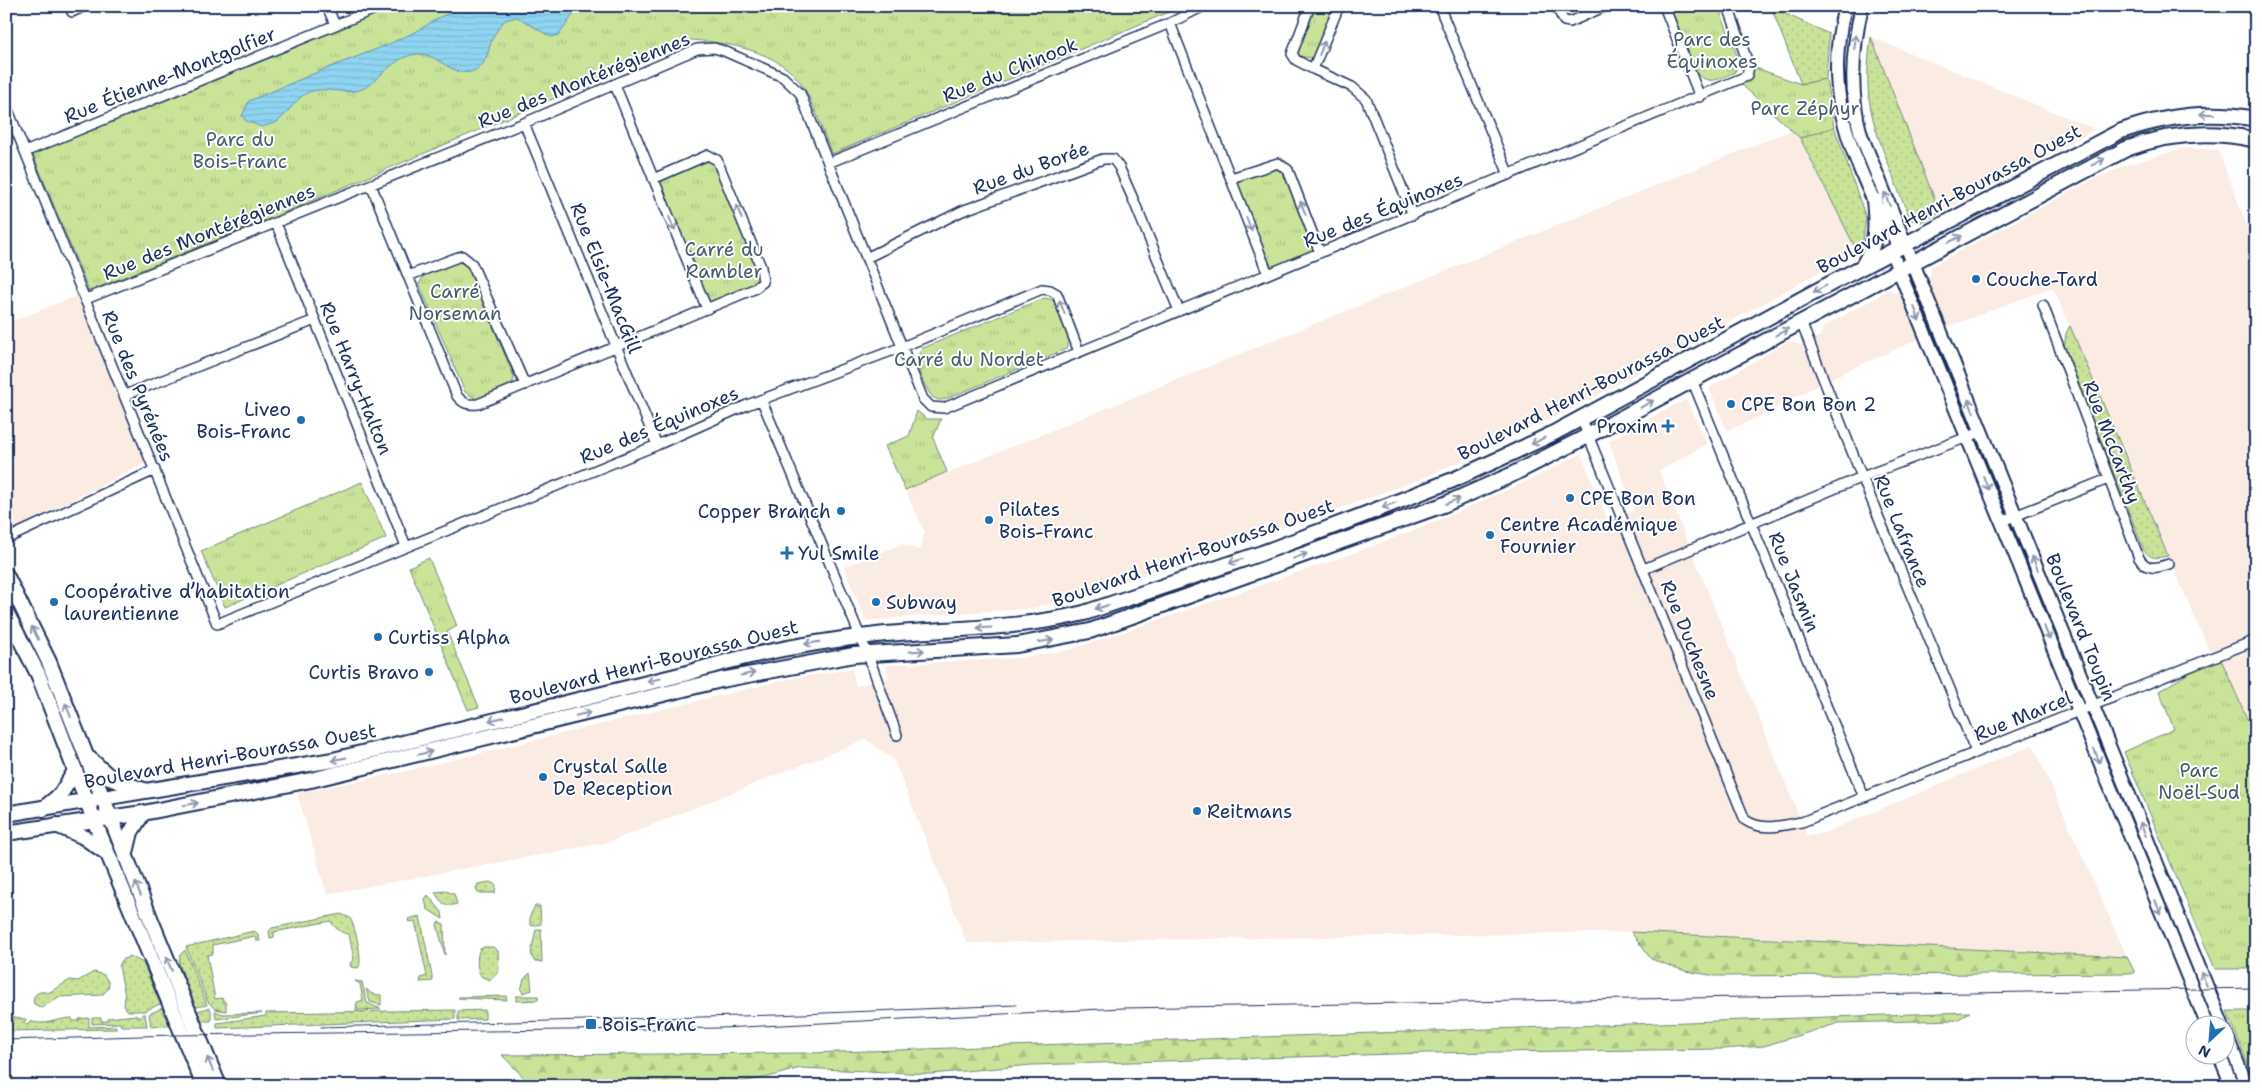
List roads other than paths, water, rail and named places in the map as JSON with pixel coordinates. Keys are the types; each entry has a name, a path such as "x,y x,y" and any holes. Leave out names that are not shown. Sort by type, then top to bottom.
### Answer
{"main road":[{"name":"Boulevard Henri-Bourassa Ouest","path":"6,814 333,760 684,674 737,657 811,643 860,637 1010,627 1084,613 1262,553 1406,499 1499,460 2101,141 2137,126 2172,117 2219,114 2256,119"},
{"name":"Boulevard Henri-Bourassa Ouest","path":"6,832 143,813 344,773 734,677 802,664 868,655 1028,644 1090,631 1443,504 1509,476 1588,436 2107,158 2137,145 2165,137 2200,134 2229,135 2256,140"},
{"path":"1863,266 1875,239 1877,227 1874,200"},
{"path":"6,575 45,653 86,755 186,1023 204,1086"},
{"path":"6,612 38,674 107,853 186,1023 219,1086"},
{"path":"86,755 112,779 147,791"},
{"path":"42,809 60,795 76,771"},
{"path":"125,857 131,832 143,813"},
{"path":"55,825 82,836 107,853"}],"street":[{"path":"70,6 72,12 85,6"},
{"path":"327,6 335,26"},
{"name":"Rue Étienne-Montgolfier","path":"26,151 382,6"},
{"name":"Rue du Chinook","path":"828,163 1170,23 1204,6"},
{"path":"1310,6 1292,54 1296,60 1313,70 1352,87 1366,99 1413,215"},
{"path":"1313,70 1339,6"},
{"path":"1440,6 1509,175"},
{"path":"1556,6 1564,21 1570,22 1606,6"},
{"path":"1664,6 1700,97"},
{"name":"Rue des Équinoxes","path":"931,407 944,408 1747,76 1749,66 1728,6"},
{"path":"1845,6 1838,55 1838,97 1845,128 1874,200 1898,247"},
{"path":"1862,6 1854,63 1857,119 1898,247"},
{"path":"1170,23 1268,274"},
{"name":"Rue des Montérégiennes","path":"86,299 524,123 697,49 714,48 783,77 793,84 800,93 902,347 924,399 931,407"},
{"path":"615,85 707,309"},
{"name":"Rue des Pyrénées","path":"6,104 217,624"},
{"name":"Rue Elsie-MacGill","path":"524,123 657,445"},
{"path":"371,185 457,396 463,403 478,404 617,348 754,289 763,282 762,267 717,160 708,155 654,178"},
{"name":"Rue du Borée","path":"866,258 962,211 1103,159 1113,159 1123,175 1179,311"},
{"path":"1231,178 1278,163 1288,170 1320,253"},
{"name":"Rue Harry-Halton","path":"276,222 406,546"},
{"name":"Boulevard Toupin","path":"1898,247 1981,432 2218,1014"},
{"path":"408,276 458,257 467,259 472,264 524,385"},
{"name":"Boulevard Toupin","path":"1906,266 1968,438 2202,1014"},
{"name":"Rue des Équinoxes","path":"217,624 657,445 762,400 902,347 1042,289 1050,290 1057,294 1079,352"},
{"name":"Rue McCarthy","path":"2043,305 2108,479 2143,565 2157,568 2169,564"},
{"path":"125,395 315,320"},
{"name":"Rue Lafrance","path":"1801,322 1862,477 1976,752"},
{"name":"Rue Jasmin","path":"1692,380 1753,523 1864,797"},
{"path":"762,400 868,655 897,735"},
{"name":"Rue Duchesne","path":"1581,418 1745,820 1753,826 1763,828 1802,822"},
{"path":"1644,569 1862,477 1981,432"},
{"path":"6,539 155,470"},
{"path":"2002,521 2108,479"},
{"name":"Rue Marcel","path":"1802,822 2256,640"},
{"path":"2234,1054 2247,1086"},
{"path":"2223,1064 2232,1086"},
{"path":"2226,1070 2239,1066"}],"water":[{"path":"465,6 579,6 559,35 551,37 517,17 505,20 492,39 484,61 480,67 472,72 456,70 433,58 417,54 402,58 366,87 359,90 321,90 307,93 298,99 277,122 262,127 246,121 242,116 249,101 387,45"}],"tram line":[{"path":"6,1040 175,1035 722,1028 1123,1008 2256,988"},
{"path":"321,1027 777,1015 1016,1005"}],"place":[{"name":"Couche-Tard","path":"1976,279"},
{"name":"CPE Bon Bon 2","path":"1731,404"},
{"name":"Liveo Bois-Franc","path":"301,420"},
{"name":"Proxim","path":"1668,426"},
{"name":"CPE Bon Bon","path":"1570,498"},
{"name":"Copper Branch","path":"841,511"},
{"name":"Pilates Bois-Franc","path":"989,520"},
{"name":"Centre Académique Fournier","path":"1490,535"},
{"name":"Yul Smile","path":"787,553"},
{"name":"Coopérative d’habitation laurentienne","path":"54,602"},
{"name":"Subway","path":"876,602"},
{"name":"Curtiss Alpha","path":"378,637"},
{"name":"Curtis Bravo","path":"429,672"},
{"name":"Crystal Salle De Reception","path":"543,777"},
{"name":"Reitmans","path":"1197,811"},
{"name":"Bois-Franc","path":"591,1024"}],"park label":[{"name":"Parc des Équinoxes","path":"1712,50"},
{"name":"Parc Zéphyr","path":"1805,108"},
{"name":"Parc du Bois-Franc","path":"240,150"},
{"name":"Carré du Rambler","path":"724,260"},
{"name":"Carré Norseman","path":"455,302"},
{"name":"Carré du Nordet","path":"969,359"},
{"name":"Parc Noël-Sud","path":"2199,781"}]}
